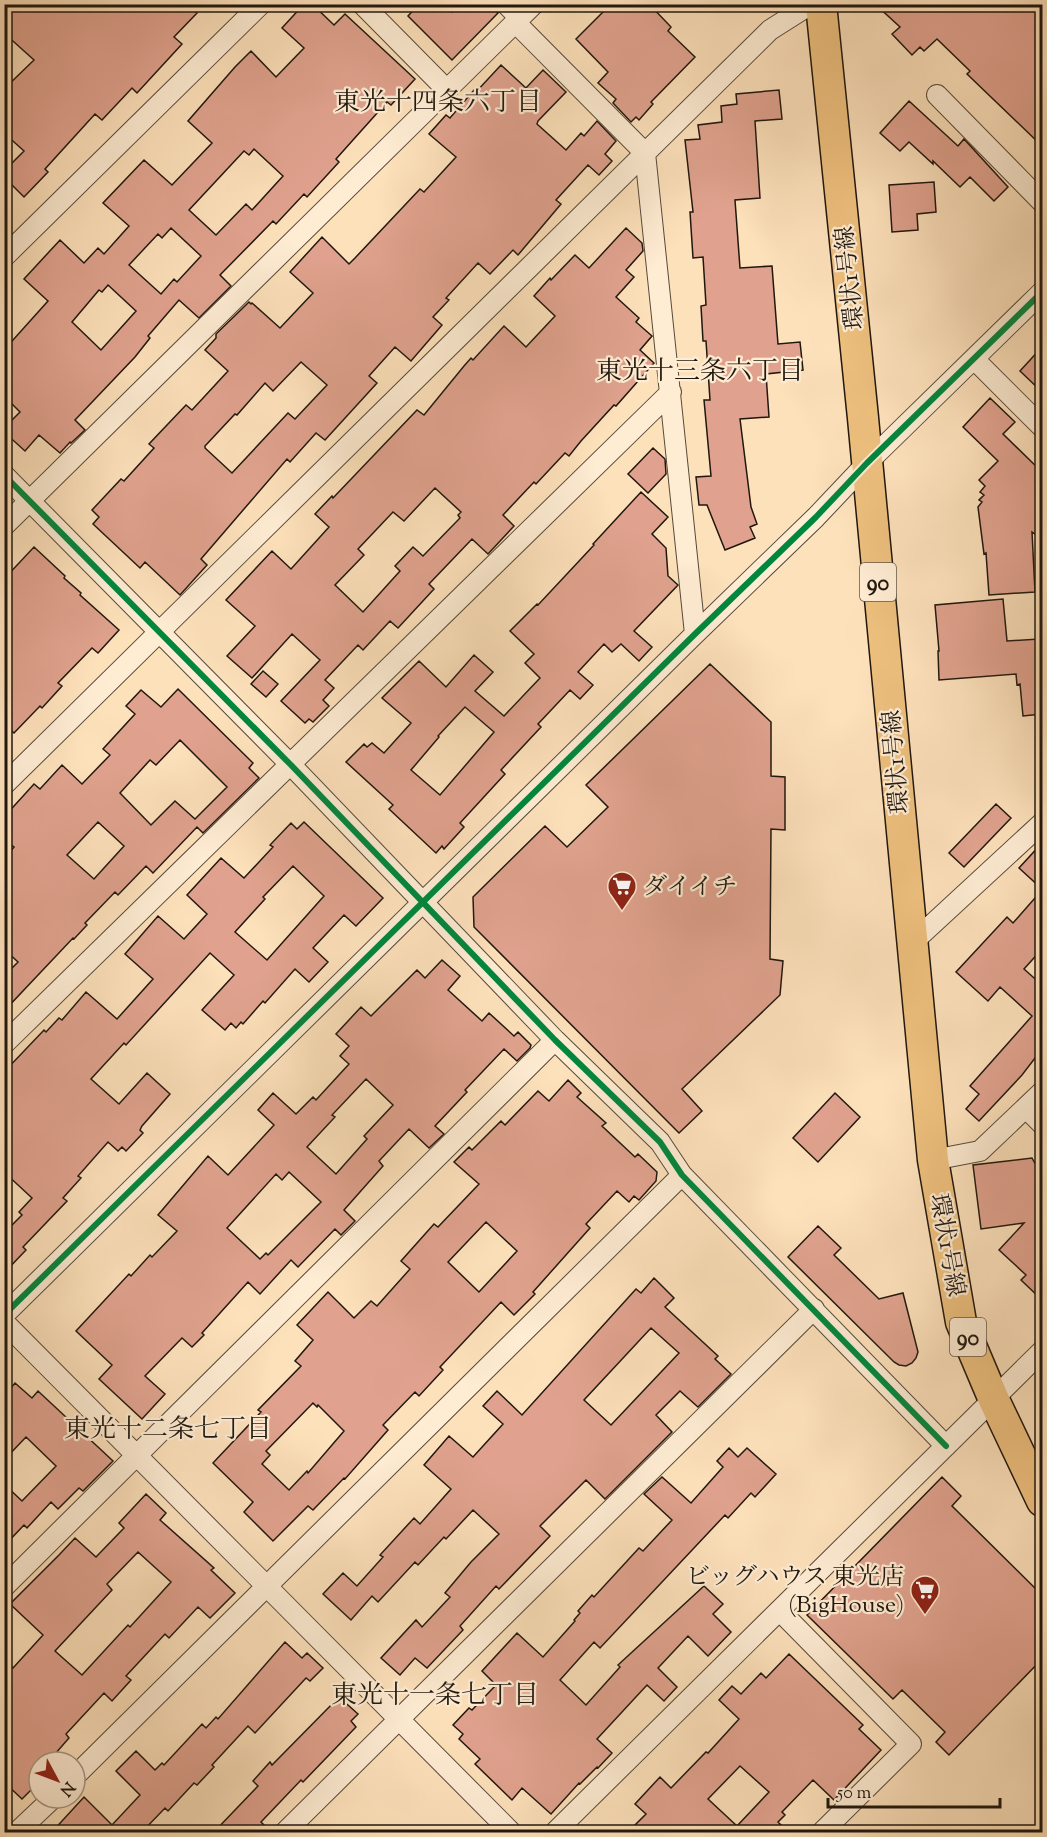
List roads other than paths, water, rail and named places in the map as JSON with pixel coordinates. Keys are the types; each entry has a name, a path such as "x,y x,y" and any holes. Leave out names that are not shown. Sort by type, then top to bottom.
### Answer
{"main road":[{"name":"環状1号線","path":"821,4 933,1160 961,1322 994,1400 1042,1501"}],"street":[{"path":"4,257 261,4"},
{"path":"362,4 447,90"},
{"path":"506,4 523,15 645,153 695,634"},
{"path":"4,785 770,30 811,4"},
{"path":"4,526 523,15"},
{"path":"937,95 1042,202"},
{"path":"4,1316 1042,292"},
{"path":"974,359 1042,427"},
{"path":"4,1044 671,392"},
{"path":"4,475 290,764 555,1040 660,1142 682,1175 946,1446"},
{"path":"912,943 1042,822"},
{"path":"4,1587 555,1040"},
{"path":"933,1160 980,1151 1042,1092"},
{"path":"1026,1108 1042,1124"},
{"path":"87,1764 682,1175"},
{"path":"285,1833 814,1309"},
{"path":"4,1322 511,1833"},
{"path":"555,1833 1042,1351"},
{"path":"780,1611 912,1744 822,1833"},
{"path":"17,1833 41,1810"}],"place":[{"name":"ダイイチ","path":"622,912"},
{"name":"ビッグハウス 東光店 (BigHouse)","path":"925,1616"}],"district":[{"name":"東光十四条六丁目","path":"438,101"},
{"name":"東光十三条六丁目","path":"700,370"},
{"name":"東光十二条七丁目","path":"168,1428"},
{"name":"東光十一条七丁目","path":"435,1694"}]}
